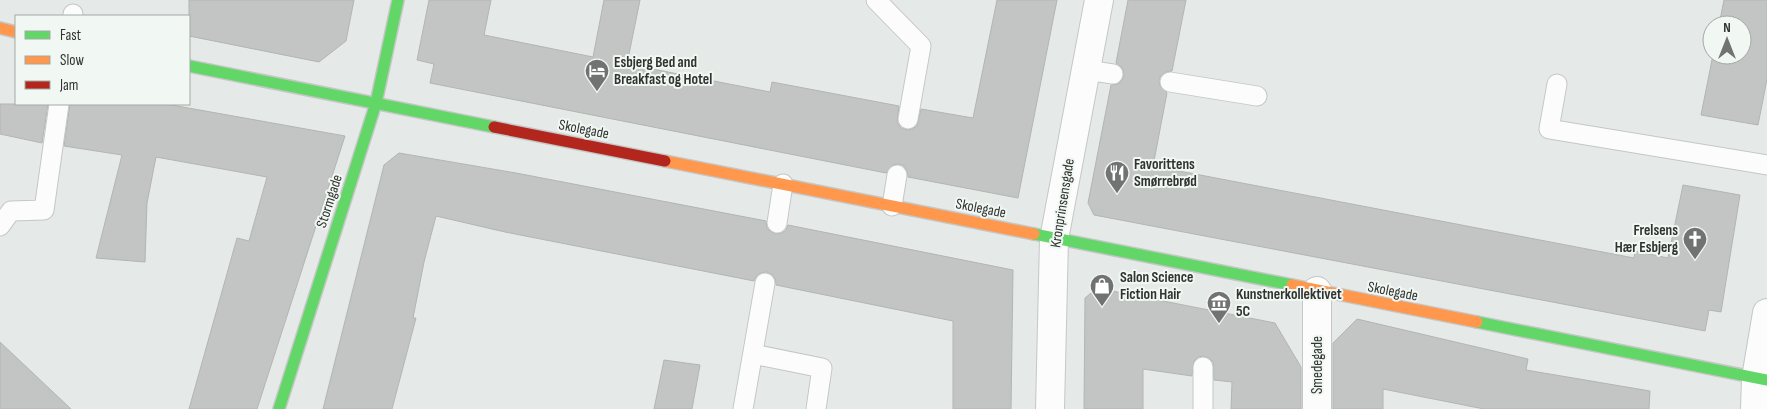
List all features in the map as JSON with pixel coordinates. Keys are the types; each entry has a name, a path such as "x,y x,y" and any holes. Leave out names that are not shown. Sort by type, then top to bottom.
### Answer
{"street":[{"name":"Stormgade","path":"279,409 376,103 398,0"},
{"name":"Kronprinsensgade","path":"1050,409 1054,239 1099,0"},
{"path":"0,28 15,32"},
{"name":"Skolegade","path":"190,66 1761,379"},
{"name":"Smedegade","path":"1317,292 1317,409"},
{"path":"1755,409 1761,379 1767,313"}],"lane":[{"path":"876,0 921,46 908,119"},
{"path":"1086,70 1114,74"},
{"path":"1170,82 1257,96"},
{"path":"1557,84 1549,130 1767,165"},
{"path":"0,226 11,212 44,210 59,105"},
{"path":"892,206 897,175"},
{"path":"776,223 784,184"},
{"path":"743,409 765,283"},
{"path":"753,354 822,368 816,409"},
{"path":"1203,367 1203,409"}],"building":[{"path":"189,0 354,0 346,41 319,62 190,36"},
{"path":"429,0 491,0 484,35 593,57 604,0 640,0 627,64 770,92 772,82 899,106 897,122 901,128 907,130 917,126 921,109 973,118 997,0 1057,0 1018,198 908,177 904,166 899,164 893,165 886,173 430,83 434,64 417,60"},
{"path":"1128,0 1186,0 1172,71 1161,75 1159,80 1160,86 1167,93 1153,166 1634,258 1635,251 1668,258 1683,185 1740,195 1721,312 1709,310 1705,331 1094,215 1088,203 1111,85 1118,84 1124,76 1123,69 1116,63"},
{"path":"1724,0 1767,0 1767,79 1758,125 1701,115 1711,65 1752,65 1752,15 1721,15"},
{"path":"0,104 48,105 42,143 0,134"},
{"path":"70,105 172,105 345,136 257,409 189,409 237,238 249,241 267,177 156,157 147,203 145,262 96,258 122,155 64,146"},
{"path":"399,153 516,173 766,221 767,228 775,234 782,233 788,225 1013,270 1011,409 953,409 953,321 776,285 773,275 767,272 757,275 754,281 505,232 436,216 424,262 413,318 416,318 392,409 323,409 384,165"},
{"path":"1097,288 1275,323 1301,367 1301,409 1231,409 1232,382 1214,380 1213,362 1203,356 1198,357 1194,361 1192,376 1143,369 1143,409 1084,409 1085,298"},
{"path":"1357,319 1528,359 1526,370 1650,391 1649,409 1484,409 1383,389 1383,409 1333,409 1333,343"},
{"path":"0,342 71,409 0,409"},
{"path":"664,360 700,365 692,409 654,409"}],"traffic: fast":[{"path":"279,409 376,103 398,0"},
{"path":"190,66 494,127"},
{"path":"1034,234 1292,285"},
{"path":"1477,322 1767,380"}],"traffic: slow":[{"path":"0,28 15,32"},
{"path":"665,161 1034,234"},
{"path":"1292,285 1477,322"}],"traffic: jam":[{"path":"494,127 665,161"}],"place":[{"name":"Esbjerg Bed and Breakfast og Hotel","path":"597,92"},
{"name":"Favorittens Smørrebrød","path":"1117,194"},
{"name":"Frelsens Hær Esbjerg","path":"1695,260"},
{"name":"Salon Science Fiction Hair","path":"1102,307"},
{"name":"Kunstnerkollektivet 5C","path":"1219,324"}]}
